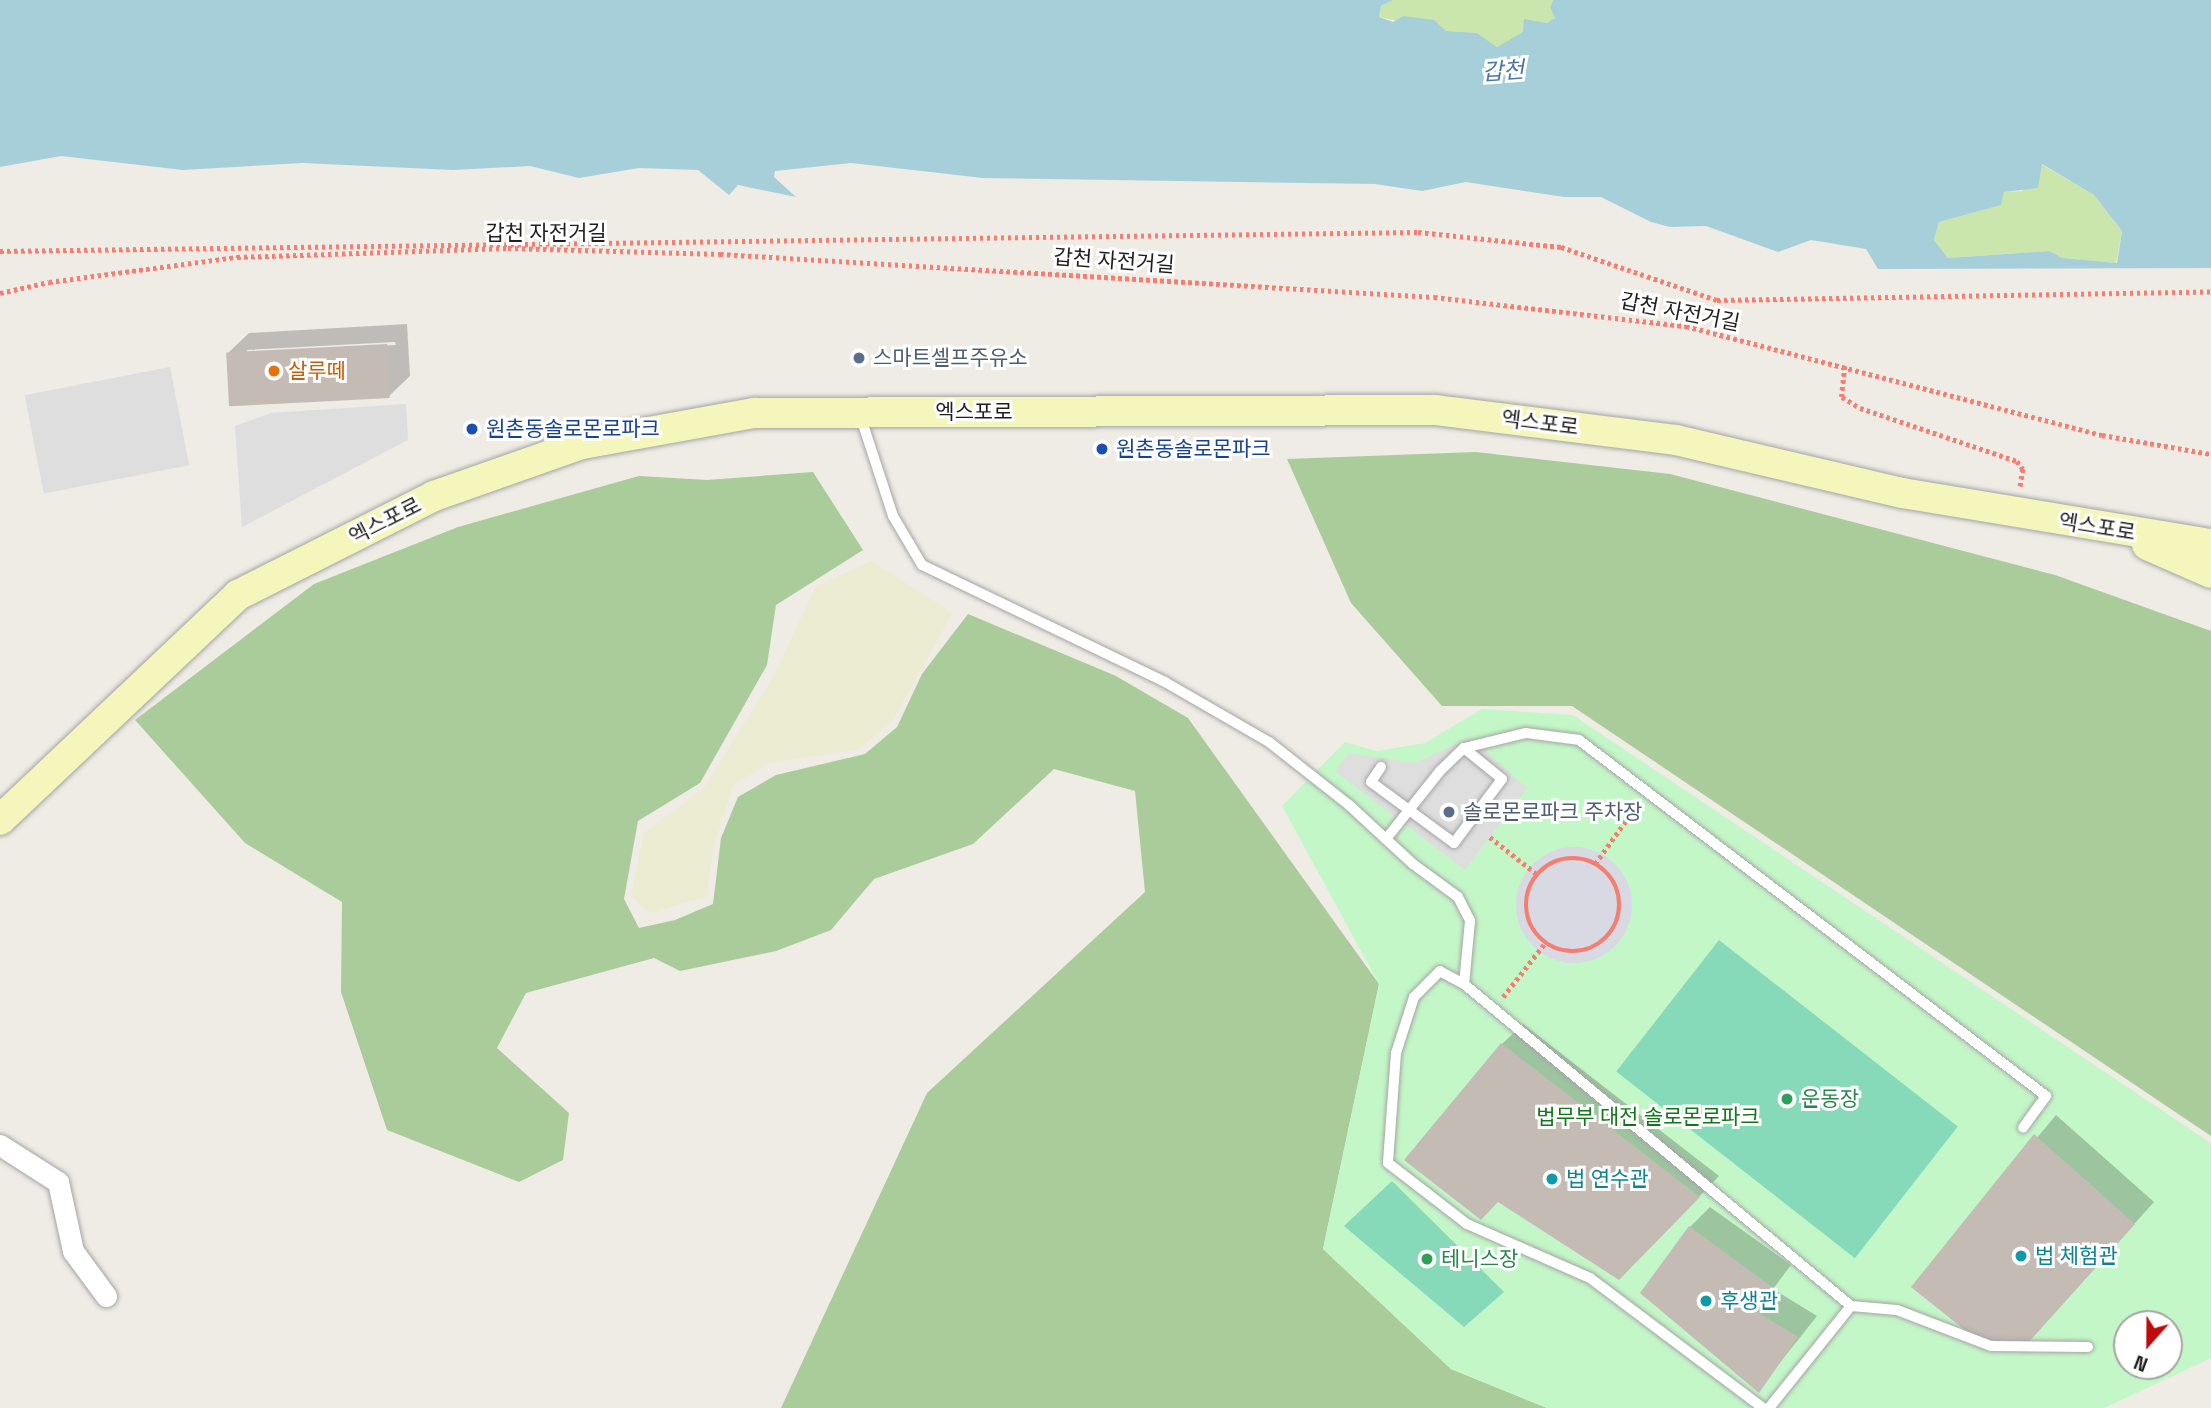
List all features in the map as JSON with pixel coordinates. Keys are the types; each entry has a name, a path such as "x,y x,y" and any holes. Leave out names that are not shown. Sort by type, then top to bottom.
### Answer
{"main road":[{"name":"엑스포로","path":"0,820 238,595 434,496 582,443 754,413 1435,410 1676,440 1902,493 2111,530 2211,544"},
{"path":"2111,530 2211,573"}],"street":[{"path":"0,1145 58,1182 73,1251 106,1296"}],"lane":[{"path":"859,413 893,516 922,565 1164,682 1269,742 1458,897 1470,920 1464,984"},
{"path":"1386,839 1411,811 1440,771 1464,748 1526,733 1578,740 2046,1096 2023,1128"},
{"path":"1381,767 1371,782 1454,843 1503,779 1464,748"},
{"path":"1763,1408 1590,1278 1467,1224 1388,1163 1396,1054 1414,997 1440,971 1464,984 1492,1012 1851,1306 1897,1310 1991,1346 2088,1347"},
{"path":"1769,1408 1851,1306"}],"path":[{"path":"0,251 1418,232 1561,247 1717,300 2211,291"},
{"name":"갑천 자전거길","path":"0,293 49,282 237,257 508,248 617,249 1461,300 1686,326 2102,435 2211,454"},
{"path":"1845,366 1842,397 1860,408 2017,461 2023,469 2020,487"},
{"path":"1595,864 1647,790"},
{"path":"1490,837 1538,875"},
{"path":"1564,859 1595,864 1607,873 1620,901 1612,931 1602,943 1573,953 1545,943 1534,932 1526,902 1538,875 1564,859"},
{"path":"1492,1012 1545,943"}],"green space":[{"path":"1393,0 1553,0 1550,7 1555,18 1497,47 1477,33 1446,31 1379,17 1381,6"},
{"path":"2041,164 2094,195 2122,231 2116,263 2062,258 2050,251 1948,258 1934,240 1939,222 2000,205 2004,192 2022,191"},
{"path":"1476,452 1670,474 2055,575 2211,631 2211,1136 1572,706 1442,706 1351,603 1287,459"},
{"path":"813,472 863,550 776,605 767,665 700,783 638,821 624,899 639,928 675,920 713,904 721,838 738,797 776,775 865,754 897,727 922,674 968,614 1116,676 1188,718 1379,984 1323,1249 1451,1369 1547,1408 781,1408 927,1093 1145,892 1135,791 1054,769 973,844 874,879 831,930 776,951 680,971 654,958 526,993 497,1048 569,1113 563,1160 519,1182 387,1130 341,992 342,902 245,843 135,720 314,584 458,527 639,476 707,480"},
{"path":"872,561 952,613 892,722 857,750 771,762 733,785 714,844 706,897 649,913 631,896 644,833 704,788 774,676 816,586"},
{"name":"법무부 대전 솔로몬로파크","path":"1482,709 1573,715 2211,1143 2211,1358 2183,1371 2183,1310 2113,1310 2113,1380 2164,1380 2104,1408 1547,1408 1451,1369 1323,1249 1379,984 1282,806 1345,742 1376,751 1425,743"},
{"name":"운동장","path":"1719,940 1958,1127 1855,1258 1616,1072"},
{"name":"테니스장","path":"1392,1181 1504,1292 1464,1327 1344,1226"}],"shaded area":[{"path":"170,367 189,465 44,493 25,395"},
{"path":"406,404 408,440 242,527 235,426 271,413"},
{"name":"솔로몬로파크 주차장","path":"1470,737 1527,788 1465,870 1335,771 1349,753 1416,763"},
{"path":"1574,847 1596,852 1615,864 1627,883 1632,905 1627,927 1615,946 1596,958 1574,963 1552,958 1533,946 1521,927 1516,905 1521,883 1533,864 1552,852"}],"water":[{"name":"갑천","path":"0,0 1393,0 1381,6 1379,17 1393,22 1403,16 1434,20 1446,31 1477,33 1497,47 1523,32 1524,19 1546,23 1555,18 1550,7 1553,0 2211,0 2211,268 1878,269 1866,249 1811,240 1778,252 1706,226 1670,227 1651,222 1601,197 1564,197 1466,182 1422,191 1375,184 983,178 851,163 775,171 774,177 796,197 738,185 729,195 698,170 639,168 579,178 530,166 453,170 303,163 183,170 61,156 0,167","holes":["2042,164 2094,195 2122,231 2117,263 2062,258 2050,251 1948,258 1934,240 1939,222 2001,205 2004,192 2038,188"]}],"building":[{"path":"387,344 390,398 229,406 226,352"},
{"name":"법 연수관","path":"1501,1043 1700,1197 1619,1280 1498,1202 1481,1220 1404,1160"},
{"name":"법 체험관","path":"2034,1134 2135,1224 2027,1344 1976,1339 1911,1287"},
{"name":"후생관","path":"1689,1226 1772,1287 1754,1310 1798,1337 1759,1393 1640,1293"}],"place":[{"name":"스마트셀프주유소","path":"859,358"},
{"name":"살루떼","path":"274,371"},
{"name":"원촌동솔로몬로파크","path":"472,429"},
{"name":"원촌동솔로몬파크","path":"1102,449"},
{"name":"솔로몬로파크 주차장","path":"1449,812"},
{"name":"운동장","path":"1787,1099"},
{"name":"법 연수관","path":"1552,1179"},
{"name":"법 체험관","path":"2021,1256"},
{"name":"테니스장","path":"1427,1259"},
{"name":"후생관","path":"1706,1301"}]}
